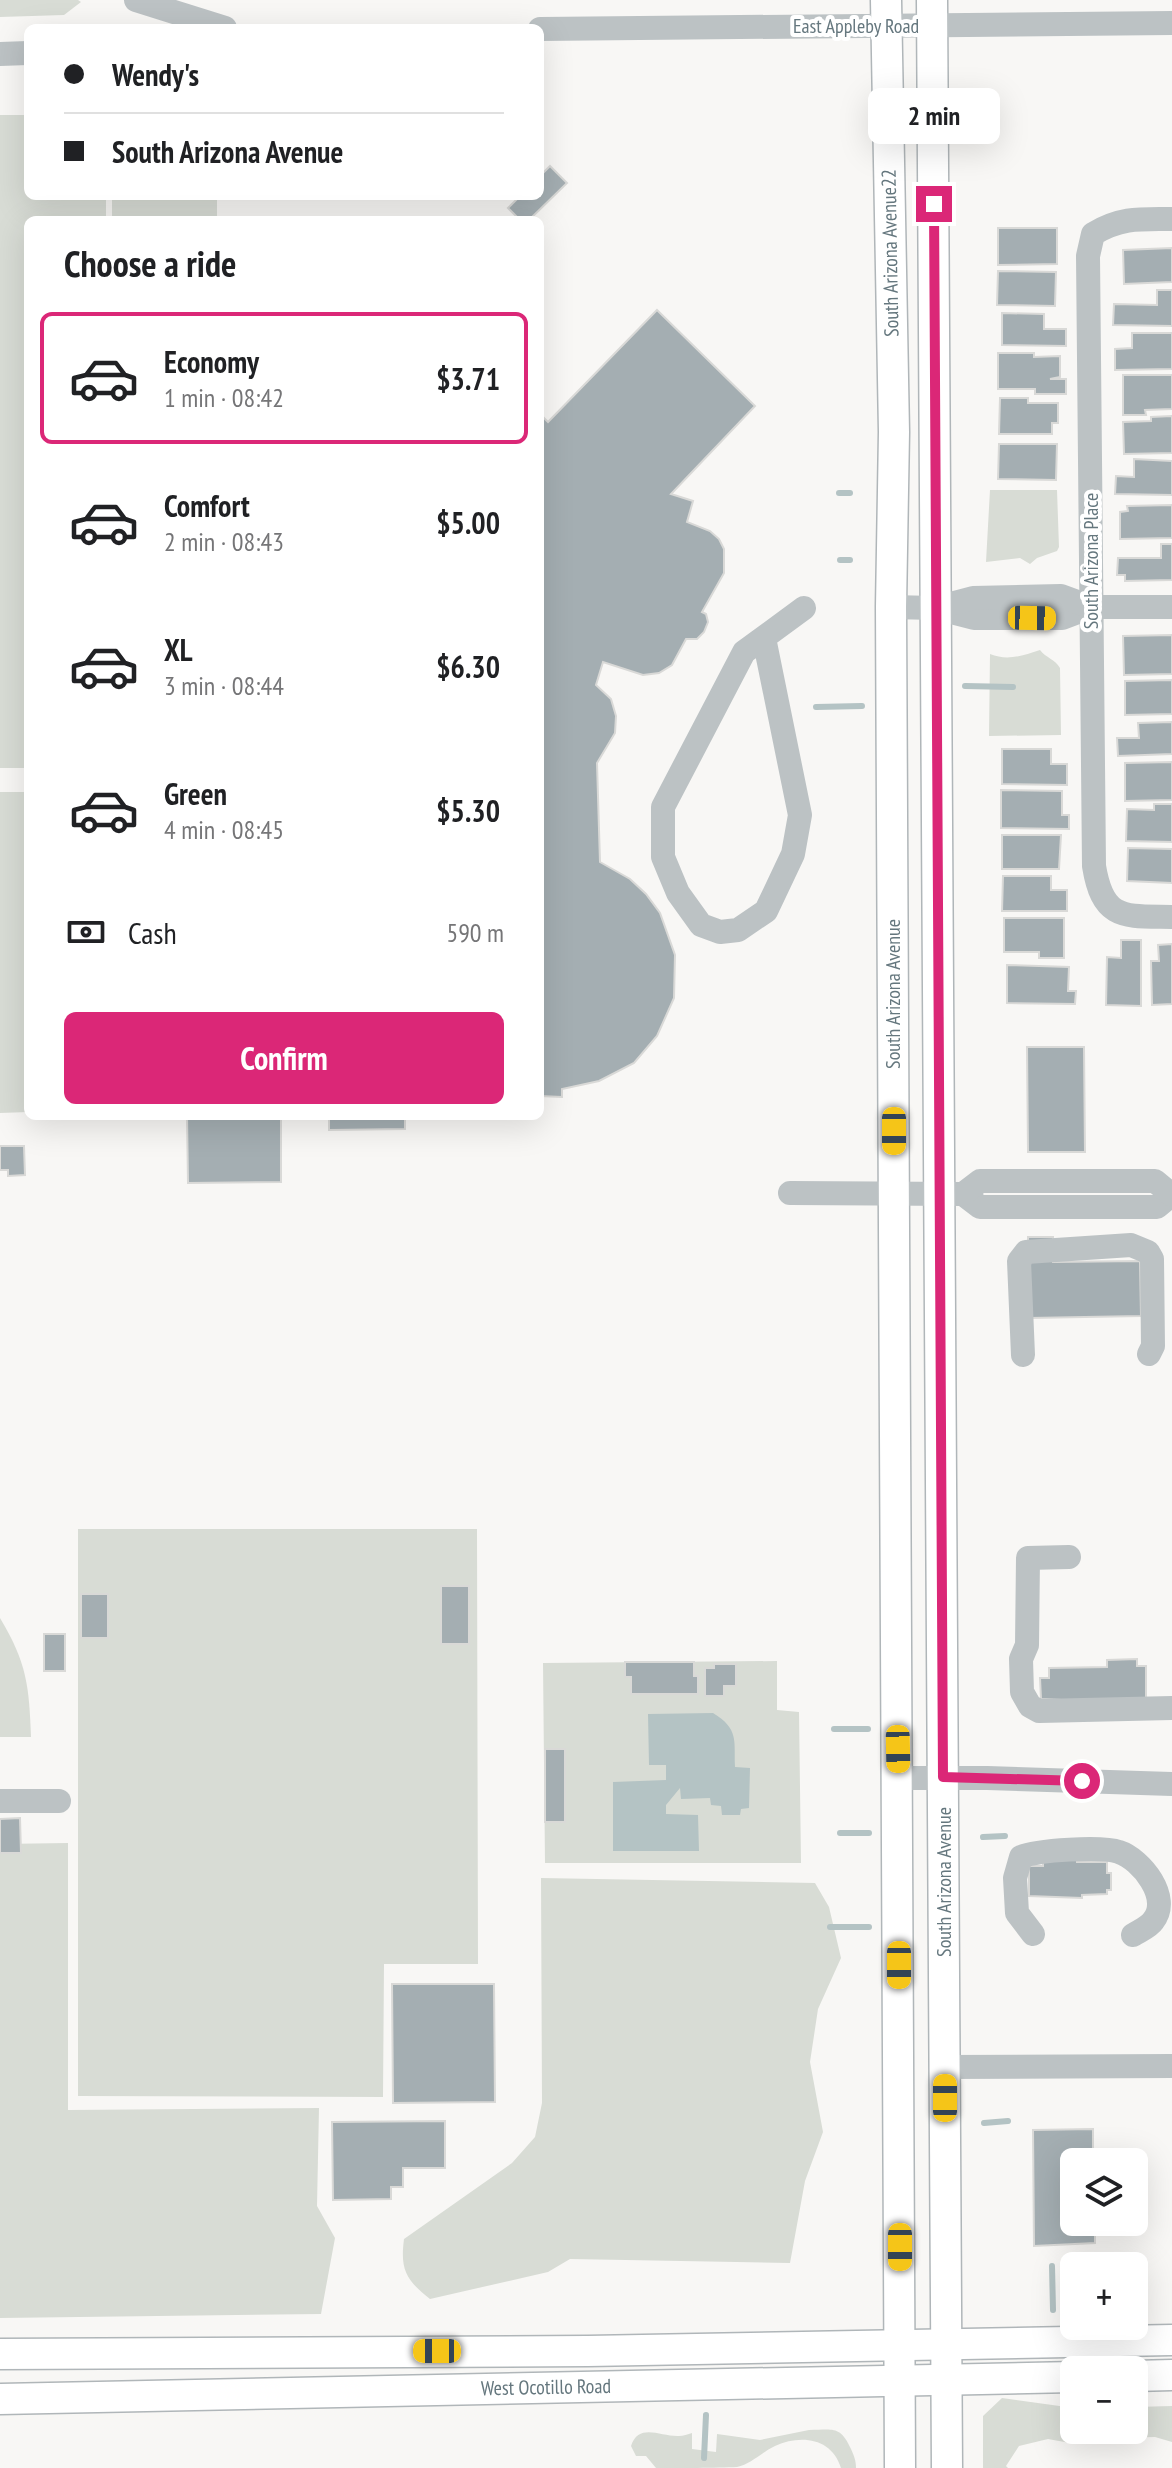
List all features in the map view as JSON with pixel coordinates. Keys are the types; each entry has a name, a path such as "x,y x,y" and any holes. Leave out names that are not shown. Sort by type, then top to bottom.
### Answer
{"main road":[{"name":"South Arizona Avenue22","path":"886,13 894,432"},
{"name":"South Arizona Avenue","path":"932,13 935,608 951,1194 943,1777 947,2468"},
{"name":"South Arizona Avenue","path":"894,432 891,607 900,2468"},
{"name":"West Ocotillo Road","path":"0,2354 588,2351 1172,2340"},
{"path":"1148,2376 1172,2375"},
{"name":"West Ocotillo Road","path":"0,2399 1060,2377"}],"street":[{"path":"136,0 210,24"},
{"name":"East Appleby Road","path":"544,29 886,13 1172,23"},
{"path":"0,54 24,53"},
{"name":"South Arizona Place","path":"1172,219 1112,222 1093,234 1088,256 1094,866 1098,888 1110,908 1128,916 1172,917"},
{"path":"891,607 935,608 974,618 1062,618 1091,607 1172,607"},
{"path":"764,638 800,815 793,854 766,911 738,930 720,932 701,925 678,893 663,857 663,807 744,652 804,608"},
{"path":"790,1193 951,1194 980,1181 1155,1181 1172,1195"},
{"path":"1023,1355 1020,1257 1032,1250 1131,1245 1148,1252 1152,1259 1153,1346 1149,1354"},
{"path":"1069,1557 1028,1558 1027,1645 1021,1659 1022,1692 1030,1706 1039,1711 1172,1708"},
{"path":"898,1778 1172,1784"},
{"path":"0,1801 59,1801"},
{"path":"1033,1934 1017,1913 1015,1878 1021,1857 1041,1852 1107,1850 1130,1857 1154,1882 1157,1892 1156,1916 1133,1935"},
{"path":"945,2067 1172,2066"}],"shaded area":[{"path":"0,0 81,2 64,15 0,17"},
{"path":"0,115 24,115 24,200 106,200 106,216 24,216 24,768 0,768"},
{"path":"112,200 217,200 217,216 112,216"},
{"path":"990,490 1057,490 1057,551 1030,564 1020,558 986,562"},
{"path":"1040,650 1060,668 1061,735 989,736 990,654 1009,657"},
{"path":"0,792 24,792 24,1112 0,1113"},
{"path":"78,1529 477,1529 478,1964 384,1964 383,2097 78,2096"},
{"path":"0,1618 16,1648 25,1675 31,1737 0,1737"},
{"path":"777,1661 777,1710 799,1712 801,1863 545,1863 543,1663"},
{"path":"713,1713 731,1730 735,1767 750,1768 749,1808 741,1809 740,1815 722,1815 721,1806 711,1805 710,1798 681,1799 680,1788 666,1805 666,1814 698,1815 699,1851 613,1851 613,1782 666,1780 666,1765 649,1765 648,1714"},
{"path":"68,1843 68,2110 319,2108 317,2206 335,2238 321,2314 0,2318 0,1844"},
{"path":"541,1878 815,1883 829,1907 841,1958 818,2009 810,2062 823,2132 805,2181 790,2263 570,2259 548,2272 430,2299 406,2274 404,2239 512,2163 535,2137 542,2103"},
{"path":"1002,2398 1060,2406 1060,2441 1048,2439 1019,2446 1006,2466 1008,2468 983,2468 983,2416"},
{"path":"1172,2406 1172,2442 1148,2437 1148,2407"},
{"path":"809,2430 839,2432 851,2449 856,2468 841,2468 831,2450 805,2440 785,2442 737,2467 656,2468 646,2456 636,2456 631,2446 639,2434 651,2432 679,2436 692,2433 692,2449 716,2452 717,2434 760,2440"}],"building":[{"path":"550,166 567,183 533,216 516,216 508,208 516,200 544,200 544,172"},
{"path":"998,228 1057,228 1057,264 998,265"},
{"path":"1172,248 1172,282 1124,284 1123,250"},
{"path":"998,271 1056,272 1055,306 997,305"},
{"path":"1157,290 1172,290 1172,326 1113,325 1114,304 1157,305"},
{"path":"657,310 755,406 671,494 693,501 687,522 710,531 724,549 724,573 702,612 706,614 708,622 704,632 697,639 686,639 672,665 659,673 643,675 603,662 596,685 611,699 616,716 615,733 597,763 600,862 630,879 660,913 675,955 674,998 657,1036 634,1063 599,1081 562,1089 562,1097 544,1096 544,418 548,422"},
{"path":"1002,313 1044,314 1044,329 1066,329 1066,346 1002,345"},
{"path":"1132,333 1172,333 1172,369 1115,370 1115,349 1132,348"},
{"path":"998,353 1060,356 1060,377 1050,379 1066,379 1066,394 1035,394 1035,389 998,389"},
{"path":"1123,375 1172,375 1172,409 1145,410 1146,415 1123,415"},
{"path":"1000,398 1028,398 1028,403 1058,403 1058,423 1052,423 1052,434 999,434"},
{"path":"1172,416 1172,453 1124,454 1123,422 1151,421 1151,417"},
{"path":"999,444 1057,444 1056,480 998,479"},
{"path":"1134,459 1172,461 1172,495 1115,494 1116,476 1134,477"},
{"path":"1172,505 1172,538 1120,539 1120,512 1128,511 1127,506"},
{"path":"1161,544 1172,544 1172,580 1125,581 1125,575 1117,575 1118,558 1161,558"},
{"path":"1172,635 1172,674 1124,675 1123,636"},
{"path":"1172,680 1172,714 1125,715 1125,681"},
{"path":"1172,722 1172,754 1118,756 1117,738 1139,738 1138,723"},
{"path":"1002,749 1051,749 1051,764 1067,764 1067,785 1002,784"},
{"path":"1172,762 1172,800 1125,801 1125,763"},
{"path":"1001,790 1062,791 1062,815 1069,815 1069,829 1001,828"},
{"path":"1154,804 1172,804 1172,842 1126,841 1127,809 1154,810"},
{"path":"1002,835 1061,835 1059,869 1002,869"},
{"path":"1128,848 1172,849 1172,883 1127,881"},
{"path":"1003,876 1051,876 1051,890 1067,890 1067,911 1002,911"},
{"path":"1004,918 1064,918 1064,958 1039,958 1039,952 1004,952"},
{"path":"1121,940 1141,940 1141,1006 1106,1005 1107,957 1121,958"},
{"path":"1172,944 1172,1004 1152,1005 1151,961 1159,961 1158,945"},
{"path":"1007,965 1069,967 1068,991 1076,991 1075,1004 1007,1003"},
{"path":"1027,1047 1084,1047 1085,1152 1028,1152"},
{"path":"187,1120 281,1120 281,1182 188,1183"},
{"path":"329,1120 405,1120 405,1129 329,1130"},
{"path":"0,1146 24,1146 25,1175 8,1176 8,1170 0,1170"},
{"path":"1028,1237 1053,1237 1053,1262 1140,1261 1141,1316 1029,1318"},
{"path":"441,1586 469,1586 469,1644 441,1644"},
{"path":"81,1594 108,1594 108,1638 81,1638"},
{"path":"44,1634 65,1634 65,1671 44,1671"},
{"path":"1137,1659 1137,1666 1146,1666 1146,1704 1041,1699 1040,1678 1049,1678 1049,1668 1107,1667 1107,1660"},
{"path":"625,1662 694,1662 698,1694 631,1694 631,1677 625,1677"},
{"path":"714,1664 736,1664 736,1686 724,1686 724,1696 705,1696 705,1668 714,1668"},
{"path":"545,1749 565,1749 565,1822 545,1822"},
{"path":"20,1818 21,1853 0,1853 0,1819"},
{"path":"1077,1857 1077,1862 1107,1862 1107,1873 1111,1873 1111,1890 1107,1890 1107,1894 1082,1895 1082,1898 1029,1896 1029,1866 1043,1866 1043,1861"},
{"path":"392,1984 494,1984 495,2102 393,2103"},
{"path":"445,2121 445,2168 403,2168 403,2187 391,2187 391,2199 333,2200 332,2122"},
{"path":"1093,2129 1093,2148 1060,2148 1060,2236 1095,2236 1095,2243 1034,2246 1033,2130"}],"waterway":[{"path":"839,493 850,493"},
{"path":"840,560 850,560"},
{"path":"965,686 1013,687"},
{"path":"816,707 862,706"},
{"path":"834,1729 868,1729"},
{"path":"840,1833 869,1833"},
{"path":"983,1837 1005,1836"},
{"path":"830,1927 869,1927"},
{"path":"984,2123 1008,2121"},
{"path":"1052,2266 1053,2310"},
{"path":"704,2458 706,2415"}],"route":[{"path":"934,204 943,1777 1082,1781"}]}
